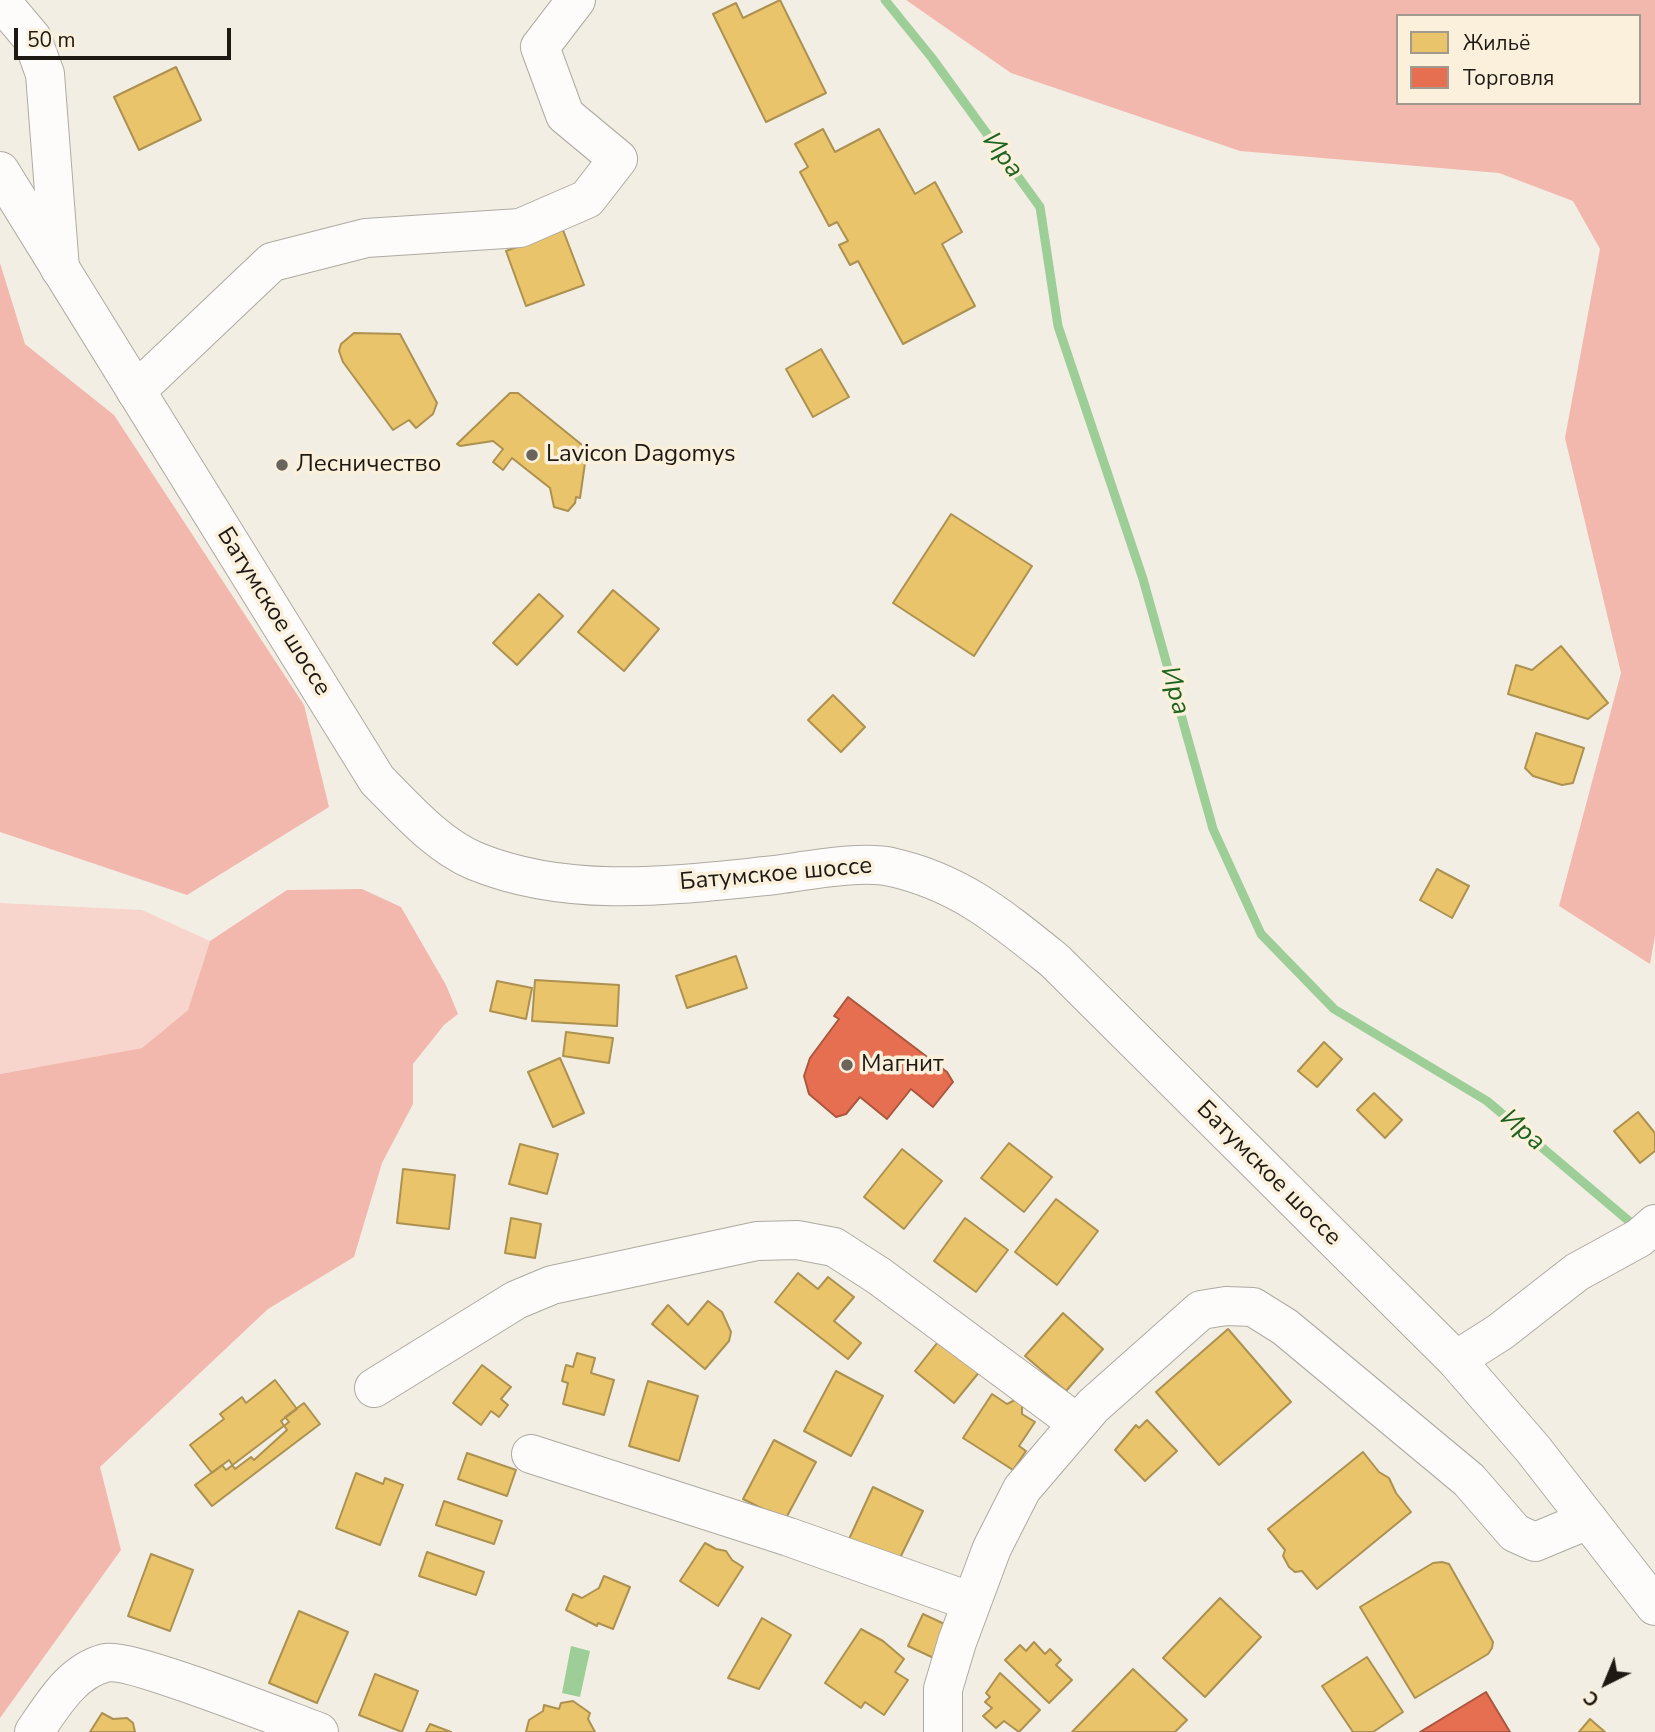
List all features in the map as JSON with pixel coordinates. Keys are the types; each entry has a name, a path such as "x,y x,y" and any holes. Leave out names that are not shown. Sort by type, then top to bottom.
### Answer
{"main road":[{"path":"1,0 32,38 45,74 61,269"},
{"path":"136,391 272,262 366,239 520,228 587,199 618,159 565,115 540,47 576,0"},
{"name":"Батумское шоссе","path":"0,171 377,780 422,825 474,860 533,878 609,888 889,866 954,888 990,908 1055,961 1456,1360 1655,1606"},
{"path":"1456,1360 1500,1332 1577,1272 1639,1238 1655,1224"},
{"path":"374,1388 516,1300 552,1285 757,1241 797,1240 834,1247 1077,1423"},
{"path":"943,1732 943,1689 992,1548 1022,1489 1077,1423 1112,1388 1201,1310 1226,1306 1253,1307 1314,1349 1389,1416 1469,1480 1516,1533 1535,1542 1588,1520"},
{"path":"531,1454 789,1537 972,1602"},
{"path":"34,1732 72,1680 107,1662 157,1673 319,1732"}],"shaded area":[{"path":"906,0 1655,0 1655,936 1650,964 1559,906 1621,673 1565,438 1600,249 1573,201 1499,173 1240,151 1011,73"},
{"path":"0,263 25,344 114,415 304,705 329,807 187,895 0,832"},
{"path":"362,889 401,907 446,985 458,1014 444,1025 413,1064 413,1104 382,1163 354,1257 268,1309 100,1467 121,1550 0,1718 0,1074 142,1048 188,1010 210,941 287,890"},
{"path":"0,903 142,910 210,941 188,1010 142,1048 0,1074"},
{"path":"571,1646 590,1651 580,1697 562,1693"}],"building: Жильё":[{"path":"780,0 826,93 766,122 713,14 736,3 743,18"},
{"path":"176,67 201,120 139,150 114,97"},
{"path":"823,129 835,152 879,129 915,194 935,182 962,232 942,244 975,306 903,344 858,261 850,265 839,245 848,241 837,222 829,226 800,172 808,167 795,144"},
{"path":"563,230 584,285 526,306 506,251"},
{"path":"354,333 400,334 437,403 433,414 416,428 409,420 393,430 343,362 339,351 341,344"},
{"path":"821,349 849,397 813,417 786,369"},
{"path":"510,393 518,393 587,449 580,498 576,497 575,503 568,511 554,507 550,488 512,458 503,470 493,462 503,449 493,441 460,446 457,444"},
{"path":"951,514 1032,566 974,656 893,603"},
{"path":"613,590 659,629 624,671 578,632"},
{"path":"539,594 563,616 517,665 493,643"},
{"path":"1561,646 1608,703 1588,719 1508,694 1516,665 1532,670"},
{"path":"833,695 865,727 841,752 808,720"},
{"path":"1536,733 1584,748 1573,783 1562,785 1533,776 1525,768"},
{"path":"1437,869 1469,886 1452,918 1420,900"},
{"path":"736,956 747,988 687,1008 676,976"},
{"path":"535,980 619,985 617,1026 532,1021"},
{"path":"497,981 532,988 526,1019 490,1011"},
{"path":"566,1032 613,1038 609,1063 563,1056"},
{"path":"1324,1042 1342,1059 1317,1087 1298,1071"},
{"path":"560,1058 584,1113 553,1127 528,1072"},
{"path":"1374,1093 1402,1120 1385,1138 1357,1110"},
{"path":"1638,1112 1655,1133 1655,1151 1640,1163 1614,1131"},
{"path":"1009,1143 1052,1177 1024,1212 981,1178"},
{"path":"520,1144 558,1154 547,1194 509,1184"},
{"path":"902,1149 942,1181 904,1229 864,1197"},
{"path":"403,1169 455,1175 449,1229 397,1223"},
{"path":"1056,1199 1098,1231 1057,1285 1015,1252"},
{"path":"511,1218 541,1224 535,1258 505,1253"},
{"path":"965,1218 1008,1250 976,1292 934,1261"},
{"path":"798,1273 818,1289 828,1277 854,1297 834,1321 861,1343 848,1359 775,1302"},
{"path":"708,1301 722,1312 731,1332 729,1341 705,1369 652,1324 668,1305 688,1325"},
{"path":"1063,1313 1103,1349 1066,1391 1025,1356"},
{"path":"1228,1329 1291,1402 1219,1465 1156,1392"},
{"path":"945,1333 985,1365 954,1403 915,1371"},
{"path":"577,1353 595,1358 591,1373 614,1380 604,1415 563,1404 568,1383 562,1381 566,1365 573,1367"},
{"path":"482,1365 511,1387 501,1399 508,1405 499,1417 491,1411 481,1425 453,1403"},
{"path":"836,1371 883,1396 851,1456 804,1431"},
{"path":"275,1380 297,1409 281,1421 287,1430 254,1460 251,1457 235,1469 229,1460 212,1473 190,1445 224,1419 220,1414 242,1397 246,1403"},
{"path":"648,1381 698,1396 679,1461 629,1446"},
{"path":"992,1394 1007,1404 1015,1400 1022,1405 1022,1414 1035,1422 1019,1446 1026,1451 1013,1470 963,1438"},
{"path":"304,1403 320,1424 212,1506 195,1485 222,1465 226,1470 289,1422 285,1417"},
{"path":"1147,1420 1177,1451 1145,1481 1115,1450 1136,1425 1139,1428"},
{"path":"774,1440 816,1462 785,1520 743,1499"},
{"path":"1363,1452 1379,1472 1389,1478 1396,1493 1411,1512 1317,1589 1302,1571 1295,1572 1289,1567 1283,1556 1285,1550 1268,1529"},
{"path":"467,1453 516,1470 507,1496 458,1479"},
{"path":"356,1473 383,1484 385,1478 403,1485 380,1545 336,1528"},
{"path":"873,1487 923,1511 898,1562 849,1539"},
{"path":"444,1501 502,1521 494,1544 436,1525"},
{"path":"705,1543 726,1551 732,1560 743,1567 718,1606 680,1581"},
{"path":"427,1552 484,1572 476,1595 419,1576"},
{"path":"151,1554 193,1570 170,1631 128,1616"},
{"path":"1433,1563 1449,1564 1493,1642 1492,1648 1488,1654 1415,1698 1360,1607"},
{"path":"604,1576 630,1587 613,1629 598,1623 597,1626 566,1610 573,1594 582,1598 599,1588"},
{"path":"1220,1598 1261,1637 1205,1697 1163,1658"},
{"path":"299,1611 348,1632 317,1703 269,1683"},
{"path":"923,1614 951,1627 936,1659 908,1646"},
{"path":"762,1618 791,1635 759,1689 728,1678"},
{"path":"861,1629 883,1641 904,1659 895,1672 908,1680 884,1715 865,1702 861,1708 825,1683"},
{"path":"1034,1642 1045,1654 1050,1649 1061,1660 1056,1665 1072,1680 1049,1703 1005,1660 1020,1645 1026,1651"},
{"path":"1367,1657 1403,1712 1373,1732 1353,1732 1322,1686"},
{"path":"1133,1669 1187,1720 1175,1732 1072,1732"},
{"path":"1000,1673 1040,1710 1019,1732 1004,1721 996,1728 983,1716 992,1708 985,1702 990,1697 986,1693"},
{"path":"375,1674 418,1691 402,1732 359,1715"},
{"path":"573,1701 590,1713 588,1719 595,1732 526,1732 529,1720 543,1711 544,1705 559,1709 561,1703"},
{"path":"102,1713 113,1719 127,1718 133,1723 135,1732 90,1732"},
{"path":"1590,1719 1605,1732 1579,1732"},
{"path":"430,1724 451,1732 426,1732"}],"building: Торговля":[{"path":"848,997 947,1072 953,1082 933,1107 911,1089 887,1119 860,1097 846,1114 836,1117 809,1094 804,1076 810,1058 839,1019 834,1016"},
{"path":"1486,1692 1510,1732 1420,1732"}],"waterway":[{"name":"Ира","path":"885,0 932,58 1040,207 1058,326 1143,579 1213,829 1261,934 1334,1009 1487,1101 1636,1227"}],"place":[{"name":"Lavicon Dagomys","path":"532,455"},
{"name":"Лесничество","path":"282,465"},
{"name":"Магнит","path":"847,1065"}]}
